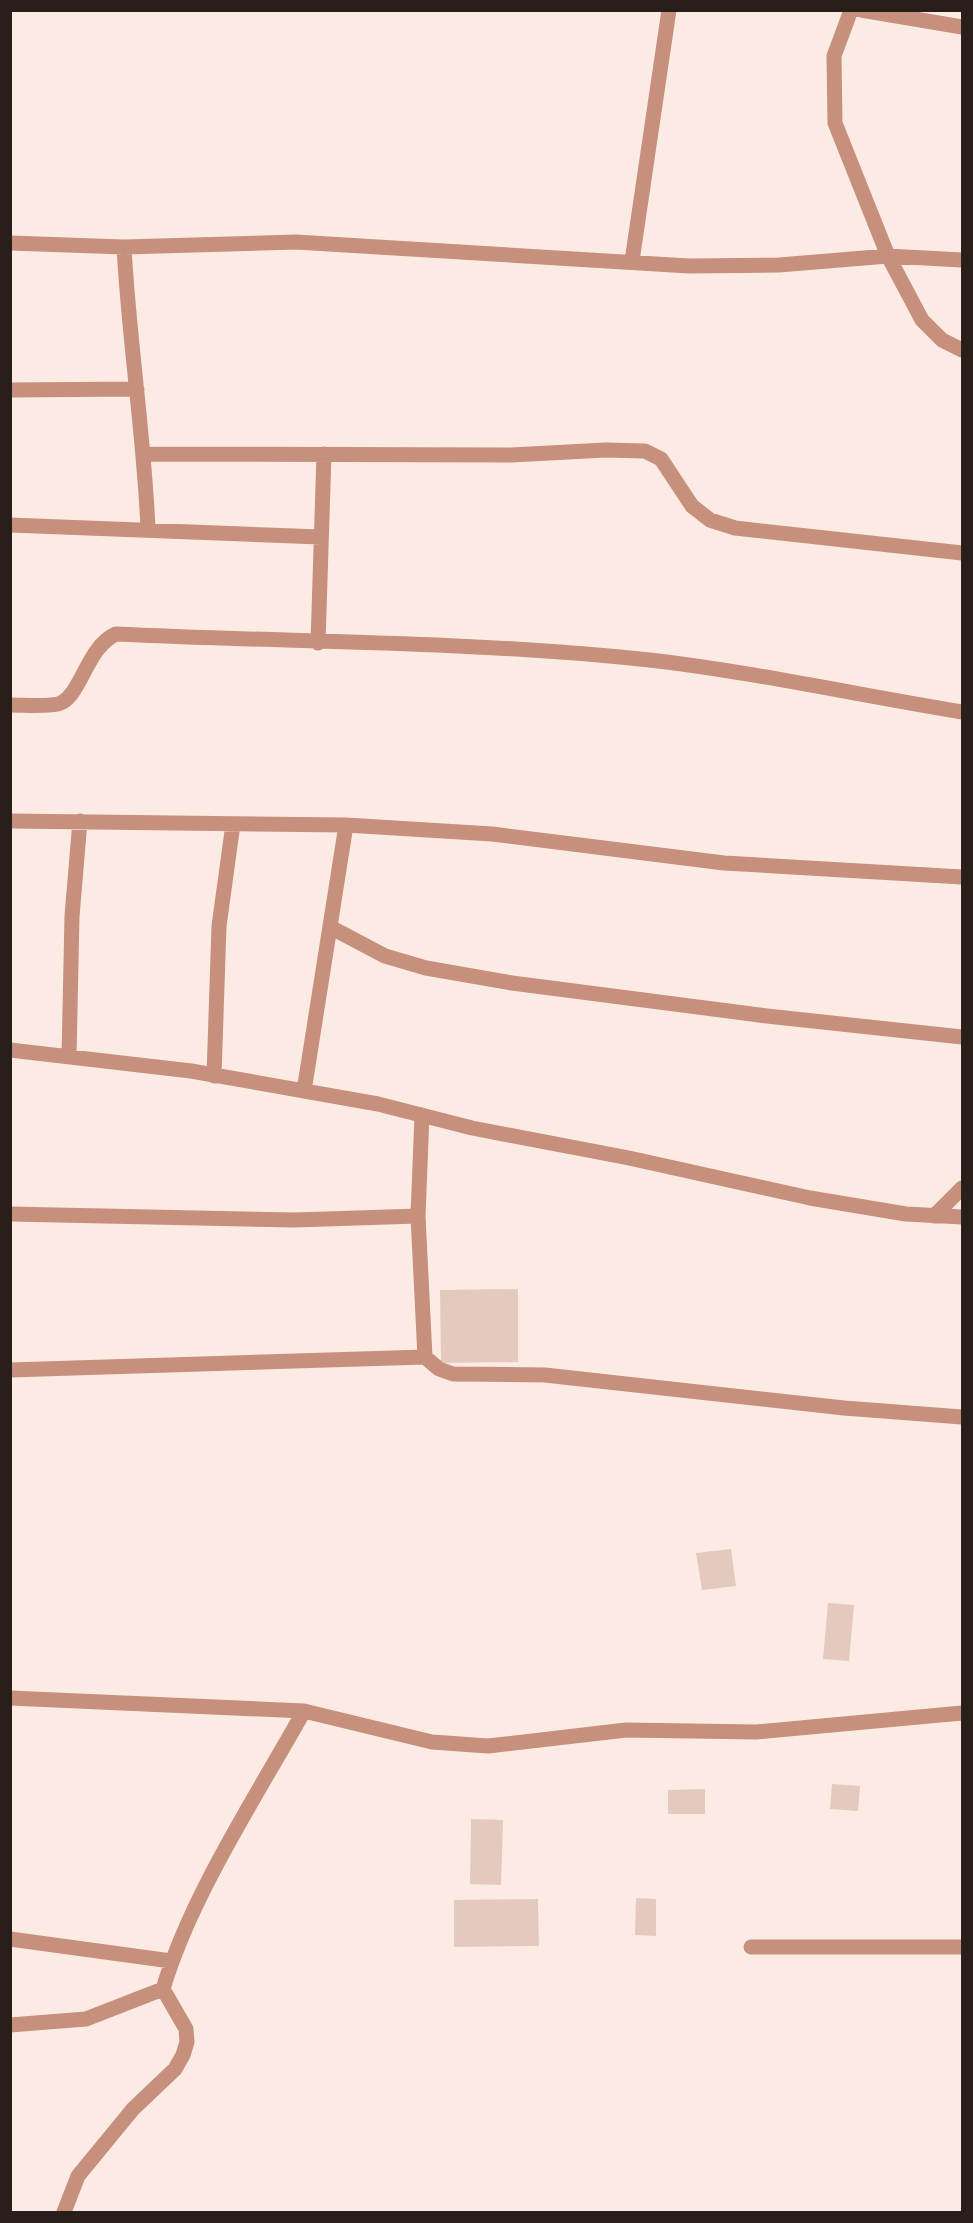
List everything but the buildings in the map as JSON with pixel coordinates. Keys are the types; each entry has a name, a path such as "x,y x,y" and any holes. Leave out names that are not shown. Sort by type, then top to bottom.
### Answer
{"street":[{"path":"632,261 669,10"},
{"path":"851,10 834,56 835,123 888,256 922,320 942,340 963,350"},
{"path":"861,10 963,27"},
{"path":"10,243 124,247 296,243 689,266 779,265 888,256 963,260"},
{"path":"124,247 144,454 148,529"},
{"path":"10,390 137,389"},
{"path":"144,454 511,455 606,450 645,451 661,459 692,506 710,520 735,528 963,553"},
{"path":"318,643 324,454"},
{"path":"10,525 321,537"},
{"path":"10,705 58,704 67,699 73,693 87,663 105,639 116,634 318,643 386,642 610,656 689,665 963,712"},
{"path":"10,821 346,825 492,834 724,862 963,877"},
{"path":"69,1057 72,916 80,821"},
{"path":"214,1076 219,926 233,824"},
{"path":"304,1092 346,825"},
{"path":"330,927 385,956 426,968 501,982 767,1016 963,1037"},
{"path":"10,1050 214,1076 422,1115 810,1198 906,1214 963,1217"},
{"path":"422,1115 418,1216 425,1357"},
{"path":"933,1216 963,1188"},
{"path":"10,1214 283,1220 418,1216"},
{"path":"10,1370 425,1357 440,1369 453,1374 545,1375 844,1408 963,1417"},
{"path":"10,1698 130,1701 304,1711 432,1742 488,1746 626,1730 756,1732 963,1713"},
{"path":"64,2212 78,2176 133,2109 175,2069 183,2055 187,2042 186,2029 163,1989 171,1961 214,1873 304,1711"},
{"path":"10,1939 171,1961"},
{"path":"751,1947 963,1947"},
{"path":"10,2025 86,2019 163,1989"}]}
